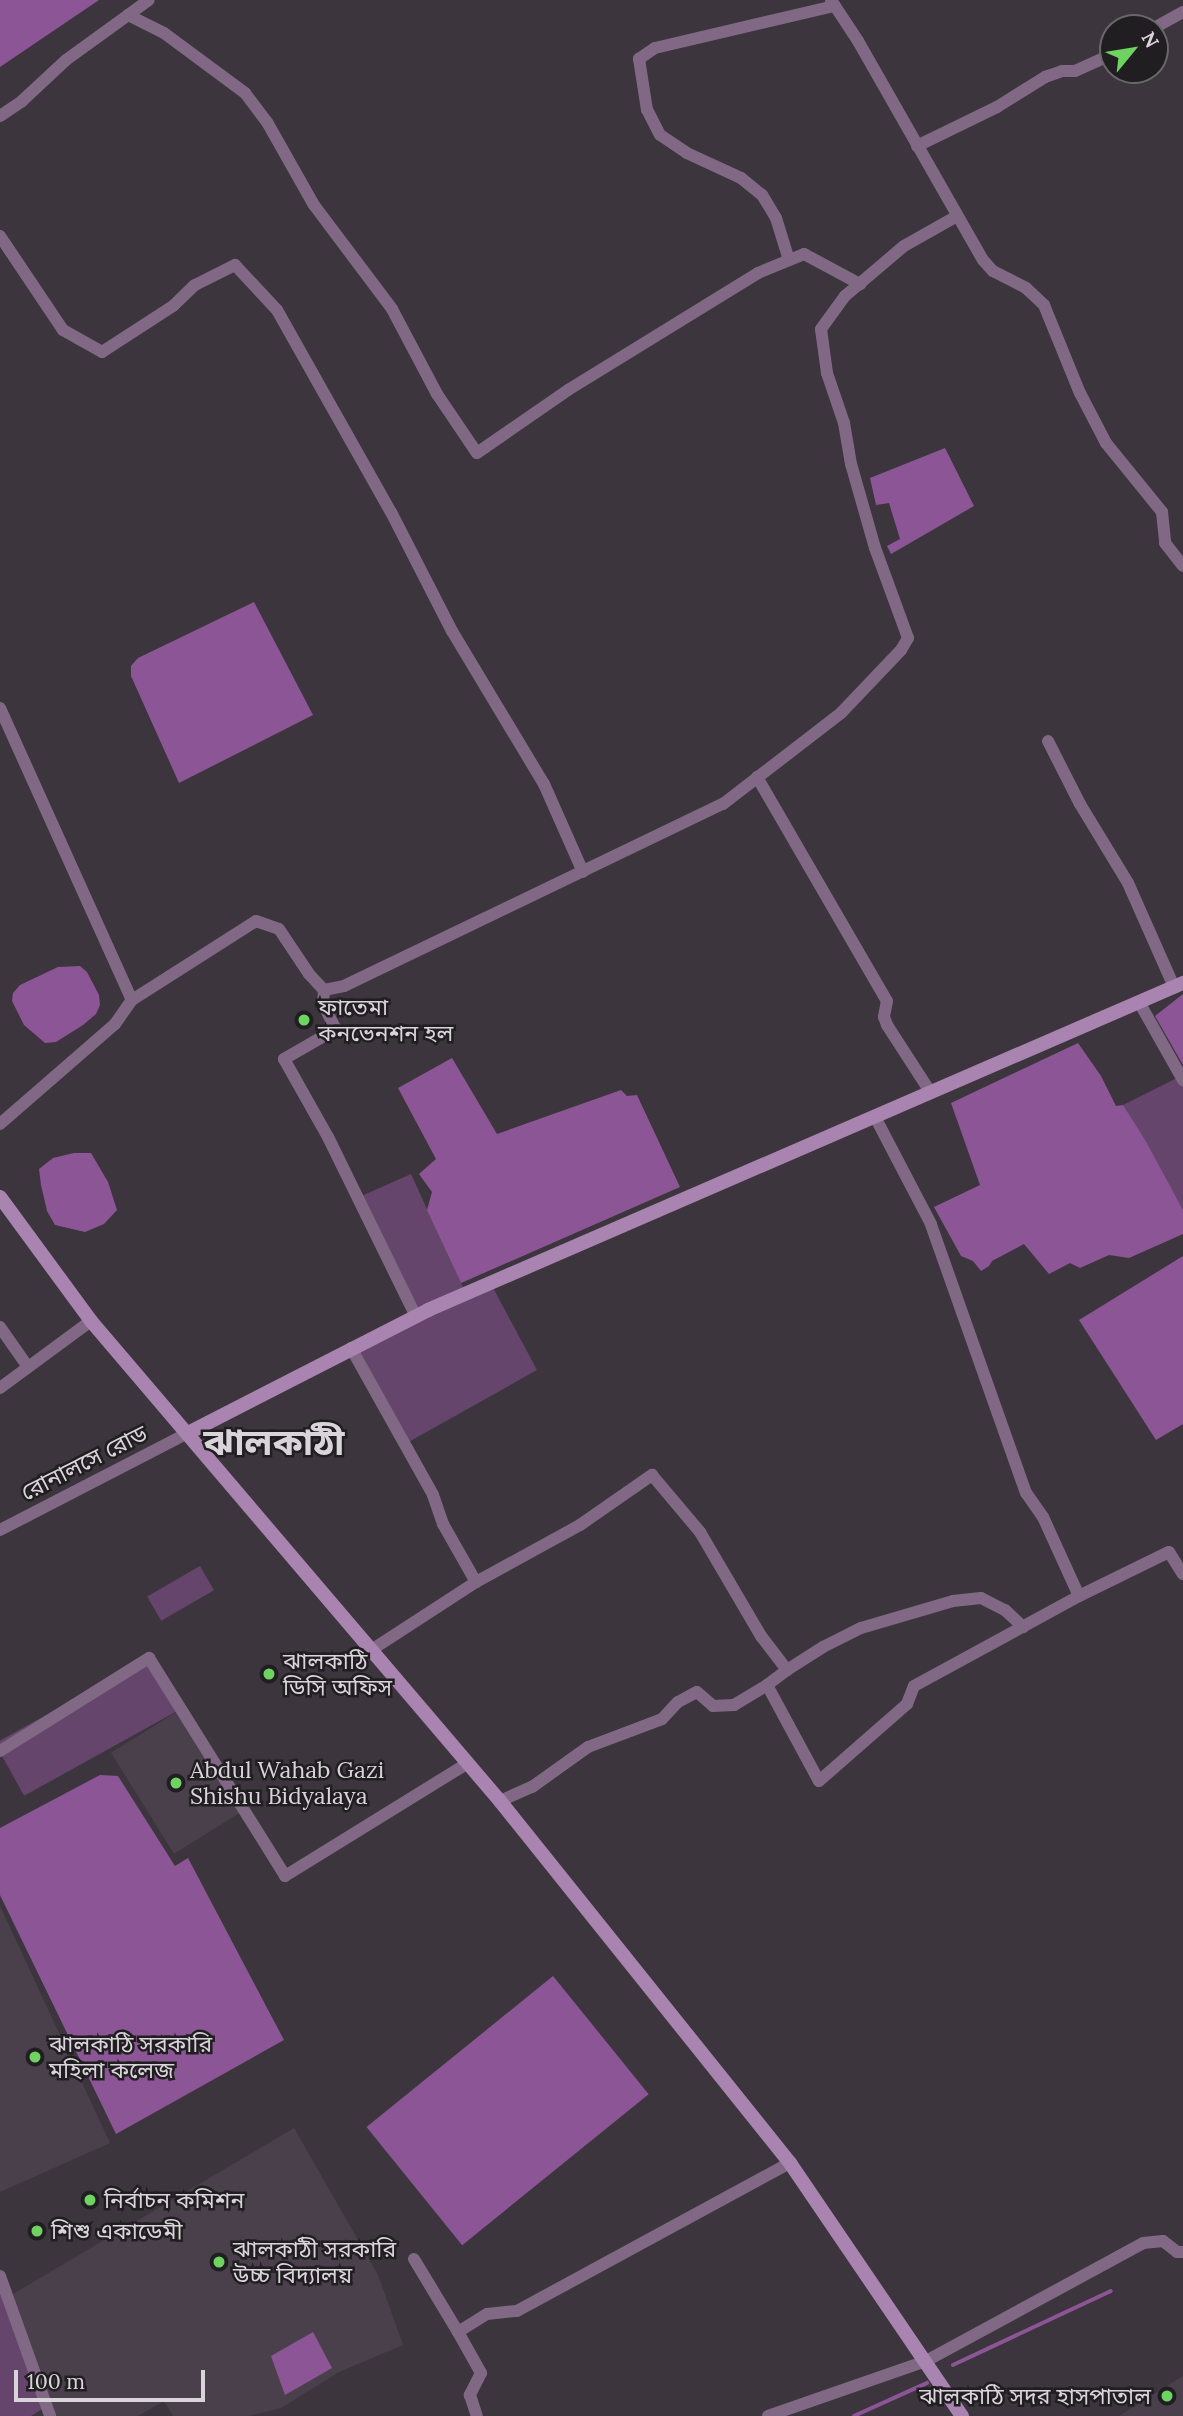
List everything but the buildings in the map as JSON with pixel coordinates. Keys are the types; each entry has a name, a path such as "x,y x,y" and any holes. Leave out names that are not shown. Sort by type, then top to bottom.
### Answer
{"main road":[{"path":"188,1433 416,1317 1179,985"},
{"path":"0,1197 91,1321 500,1801 790,2163 962,2416"}],"street":[{"path":"0,116 22,102 66,60 149,0"},
{"path":"789,260 776,218 762,195 741,178 687,153 660,135 647,110 639,58 655,48 832,3 983,260 993,271 1026,288 1044,305 1080,393 1106,443 1162,512 1165,543 1183,566"},
{"path":"128,15 164,33 245,93 267,122 314,205 391,309 437,394 477,453 568,390 758,273 804,254 860,284"},
{"path":"917,146 997,107 1045,77 1062,71 1075,71 1099,60"},
{"path":"324,990 344,986 723,804 841,713 901,650 908,638 875,548 851,464 844,423 827,373 821,329 845,296 904,246 957,216"},
{"path":"0,236 63,330 102,352 173,306 195,285 235,265 277,310 391,512 452,631 544,784 583,872"},
{"path":"0,708 132,1000"},
{"path":"1048,741 1080,804 1128,883 1179,985"},
{"path":"757,777 887,1001 884,1017 887,1025 931,1093"},
{"path":"0,1124 115,1024 132,1000 256,921 279,929 309,974 324,990 323,1004 336,1030 284,1059 328,1137 416,1317"},
{"path":"1139,1002 1183,1080"},
{"path":"875,1117 931,1224 1026,1493 1043,1517 1079,1596"},
{"path":"0,1388 91,1321"},
{"path":"0,1326 28,1367"},
{"path":"351,1348 433,1495 443,1524 475,1582"},
{"name":"রোনালসে রোড","path":"0,1530 188,1433"},
{"path":"373,1649 475,1582 580,1525 653,1475 700,1532 761,1636 787,1670"},
{"path":"766,1685 819,1781 907,1704 915,1686 1079,1596 1169,1552 1183,1574"},
{"path":"500,1801 532,1787 588,1747 662,1719 678,1702 697,1692 713,1706 734,1706 823,1647 861,1628 953,1601 981,1598 1004,1610 1023,1627"},
{"path":"0,1751 149,1658 285,1876 466,1764"},
{"path":"458,2332 487,2314 517,2311 790,2163"},
{"path":"768,2416 926,2361 1143,2243 1163,2241 1177,2252 1183,2252"},
{"path":"414,2259 481,2373 470,2395 477,2416"},
{"path":"0,2276 50,2416"}],"shaded area":[{"path":"0,0 99,0 0,67"},
{"path":"945,448 974,506 891,554 887,546 900,539 889,503 876,505 870,478"},
{"path":"254,602 313,715 179,783 131,676 131,666 138,658"},
{"path":"80,966 87,972 99,995 100,1005 96,1014 83,1025 56,1042 45,1043 24,1025 12,1001 13,993 20,985 58,967"},
{"path":"1183,994 1183,1065 1155,1016"},
{"path":"1078,1043 1101,1076 1116,1106 1123,1105 1145,1140 1183,1210 1183,1234 1129,1258 1109,1255 1080,1268 1070,1263 1049,1274 1024,1244 992,1261 981,1271 973,1261 961,1256 934,1207 980,1185 951,1103"},
{"path":"452,1058 497,1134 621,1090 627,1096 637,1095 680,1187 461,1283 427,1210 432,1192 419,1174 436,1159 398,1088"},
{"path":"1181,1076 1183,1080 1183,1210 1123,1105"},
{"path":"74,1153 91,1153 108,1182 117,1210 104,1224 85,1232 55,1225 47,1211 41,1185 39,1169 53,1158"},
{"path":"411,1174 466,1294 491,1284 537,1370 405,1444 351,1348 416,1318 357,1198"},
{"path":"1183,1256 1183,1424 1156,1440 1079,1320"},
{"path":"200,1566 214,1590 161,1621 147,1596"},
{"path":"149,1658 178,1710 24,1796 0,1752 0,1741"},
{"name":"Abdul Wahab Gazi Shishu Bidyalaya","path":"178,1711 241,1812 174,1854 111,1753"},
{"path":"100,1775 118,1776 175,1866 188,1858 284,2040 116,2134 0,1895 0,1828"},
{"name":"ঝালকাঠি সরকারি মহিলা কলেজ","path":"0,1906 110,2143 0,2192"},
{"path":"553,1976 649,2094 462,2245 366,2127"},
{"name":"ঝালকাঠী সরকারি উচ্চ বিদ্যালয়","path":"294,2128 378,2275 403,2345 339,2372 281,2408 249,2416 173,2416 164,2401 138,2416 54,2416 13,2294"},
{"path":"0,2291 42,2409 31,2416 0,2416"},
{"path":"313,2332 332,2368 285,2395 271,2356"},
{"name":"ঝালকাঠি সদর হাসপাতাল","path":"1183,2376 1183,2416 1119,2416"}],"waterway":[{"path":"953,2365 1111,2291"},
{"path":"854,2416 927,2383"}],"place":[{"name":"ফাতেমা কনভেনশন হল","path":"304,1020"},
{"name":"ঝালকাঠি ডিসি অফিস","path":"269,1674"},
{"name":"Abdul Wahab Gazi Shishu Bidyalaya","path":"176,1783"},
{"name":"ঝালকাঠি সরকারি মহিলা কলেজ","path":"35,2057"},
{"name":"নির্বাচন কমিশন","path":"90,2200"},
{"name":"শিশু একাডেমী","path":"37,2231"},
{"name":"ঝালকাঠী সরকারি উচ্চ বিদ্যালয়","path":"219,2262"},
{"name":"ঝালকাঠি সদর হাসপাতাল","path":"1167,2396"}],"district":[{"name":"ঝালকাঠী","path":"274,1442"}]}
